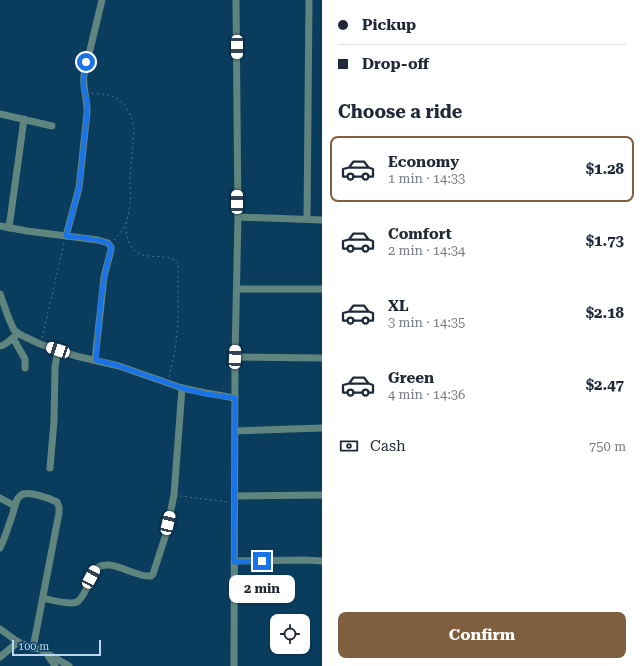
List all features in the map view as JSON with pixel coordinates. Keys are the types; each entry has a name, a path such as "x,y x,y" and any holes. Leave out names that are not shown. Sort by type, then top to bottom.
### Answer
{"street":[{"path":"66,236 79,188 87,113 86,93 83,85 84,75 102,0"},
{"path":"234,666 235,357 238,218 236,0"},
{"path":"307,219 309,0"},
{"path":"0,114 52,126"},
{"path":"9,228 24,119"},
{"path":"238,218 322,220"},
{"path":"0,226 98,240 106,242 109,245 111,250 104,277 96,360"},
{"path":"237,289 322,289"},
{"path":"0,294 8,319 14,330 25,359 25,368"},
{"path":"15,336 76,356 119,366 182,388 206,394 235,398"},
{"path":"0,346 7,343 15,336"},
{"path":"50,468 54,421 55,367 58,350"},
{"path":"235,357 322,358"},
{"path":"43,598 72,603 78,602 95,570 97,567 102,565 111,565 138,575 145,576 151,576 155,571 166,534 174,495 182,388"},
{"path":"235,431 322,428"},
{"path":"0,548 15,506 21,494 32,494 57,502 59,507 33,648"},
{"path":"235,499 322,495"},
{"path":"0,498 15,506"},
{"path":"234,562 322,561"},
{"path":"0,629 18,642 40,649 69,666"},
{"path":"0,657 18,642"},
{"path":"46,652 55,666"}],"path":[{"path":"86,93 113,96 119,100 127,110 134,128 130,182 130,206 126,223 119,235 109,245"},
{"path":"126,223 129,242 136,252 145,255 172,259 178,263 178,322 175,350 167,383"},
{"path":"40,344 66,236"},
{"path":"174,495 235,499"}],"route":[{"path":"86,62 83,85 86,93 87,113 79,188 66,236 98,240 106,242 111,246 104,277 96,360 119,366 182,388 206,394 235,398 234,562 262,561"}]}
